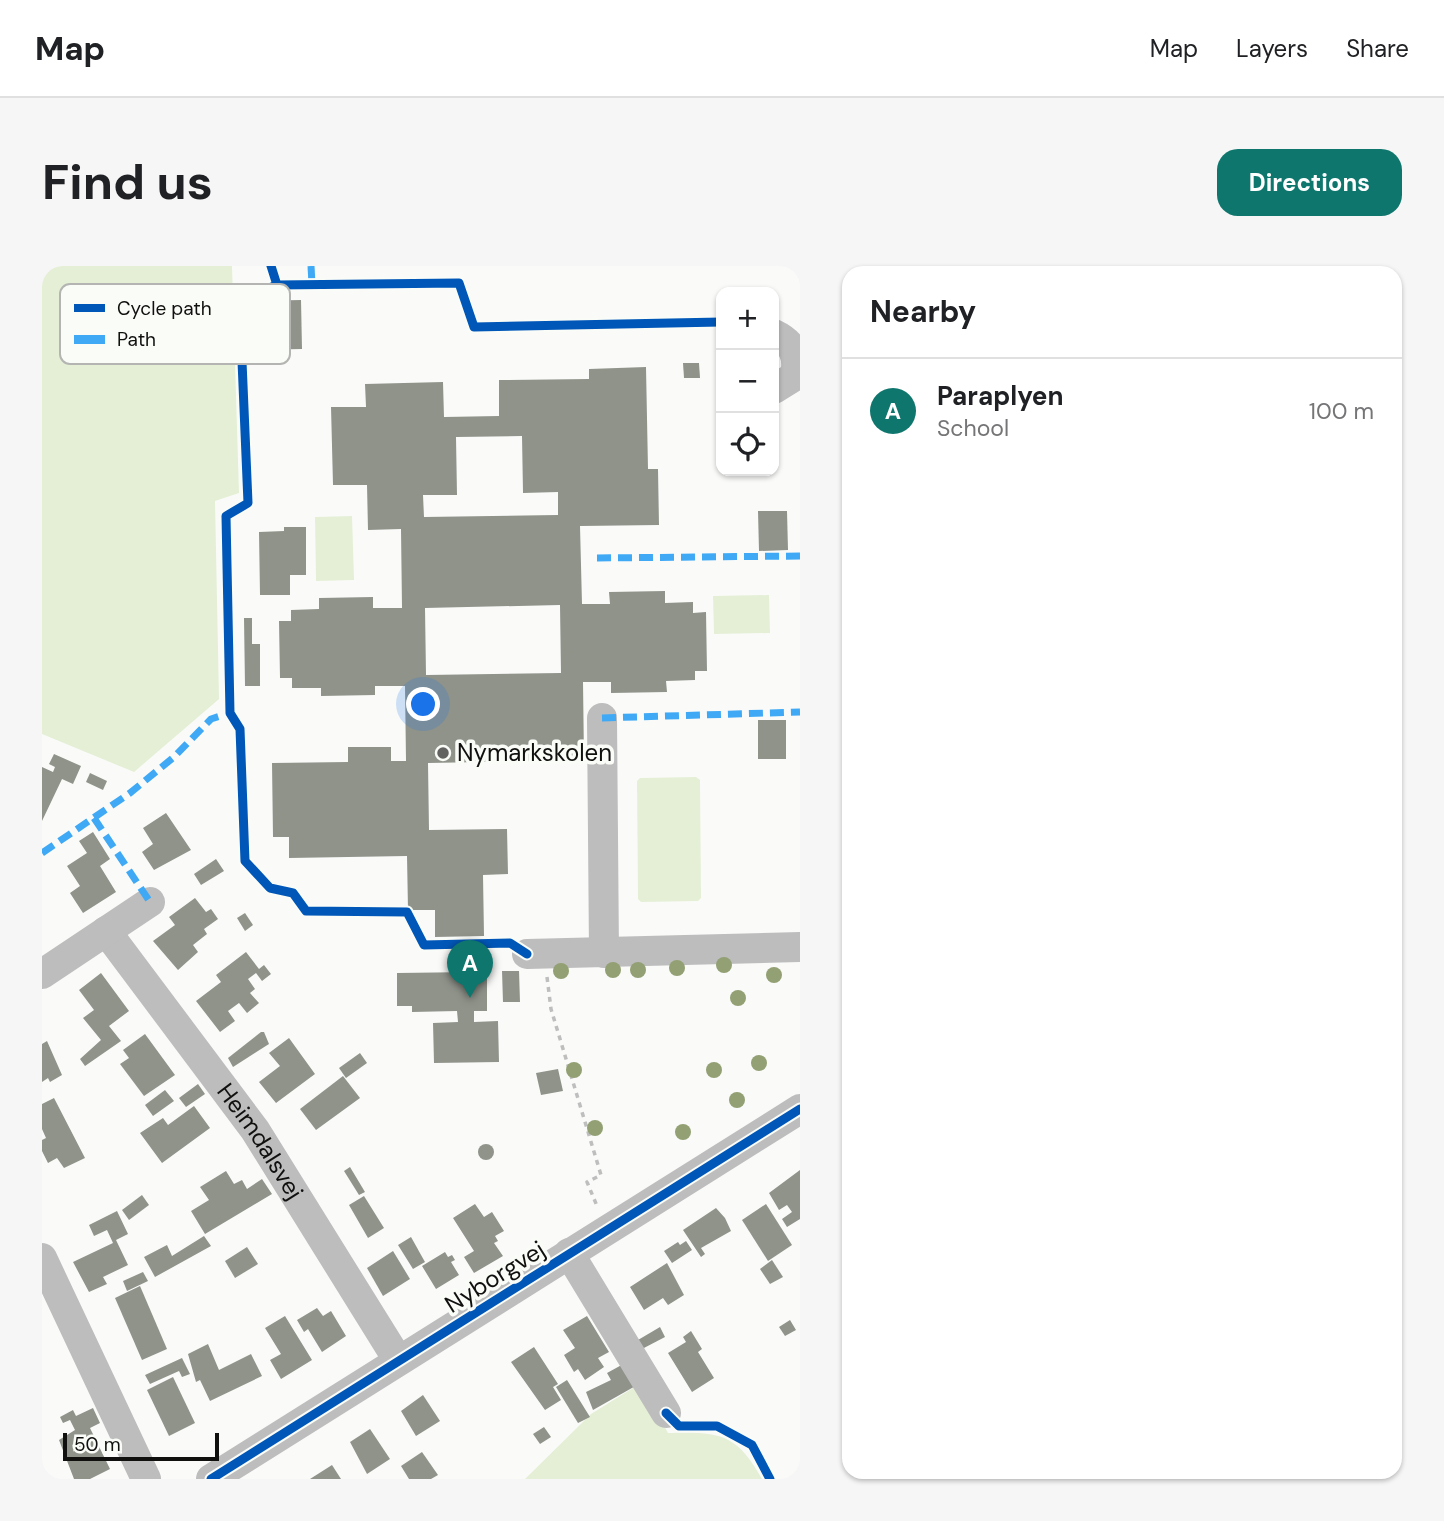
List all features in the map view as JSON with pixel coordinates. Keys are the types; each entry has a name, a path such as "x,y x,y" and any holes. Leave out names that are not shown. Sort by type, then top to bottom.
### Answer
{"street":[{"path":"779,337 793,347 799,362 795,376 779,386"},
{"path":"602,718 604,953"},
{"path":"42,974 150,902"},
{"name":"Heimdalsvej","path":"106,932 255,1130 398,1360"},
{"path":"536,954 800,947"},
{"name":"Nyborgvej","path":"211,1479 800,1109"},
{"name":"Nyborgvej","path":"569,1253 666,1413"},
{"path":"42,1258 146,1479"}],"path":[{"path":"536,954 601,1175 587,1182 598,1205 589,1213 601,1233"}],"green space":[{"path":"42,266 232,266 233,284 60,284 60,364 235,364 239,493 215,501 219,699 134,772 42,734"},
{"path":"352,516 354,580 316,581 315,517"},
{"path":"769,595 770,633 714,634 713,596"},
{"path":"696,777 700,780 701,898 698,901 641,902 638,899 637,781 640,778"},
{"path":"641,1383 668,1433 700,1433 724,1438 743,1452 762,1479 525,1479 591,1414"}],"building":[{"path":"290,300 301,300 302,349 290,349"},
{"path":"683,363 699,363 700,378 684,378"},
{"path":"646,367 648,469 658,469 659,525 580,526 582,604 610,604 609,592 665,591 665,603 693,602 693,613 706,612 707,671 695,671 695,680 666,681 667,692 611,693 611,682 583,682 584,760 428,763 429,830 507,829 508,874 483,875 484,936 435,937 435,910 408,910 407,856 289,858 289,837 273,837 272,763 348,762 348,747 391,747 391,761 406,761 405,686 375,686 375,695 321,696 321,688 292,688 292,678 280,678 279,621 291,621 291,610 319,609 319,598 373,597 373,608 402,608 401,529 368,530 367,485 333,485 331,407 366,407 365,384 443,382 444,417 499,416 499,380 589,379 589,369","holes":["522,436 523,493 558,492 558,515 424,517 423,495 457,495 456,437","560,605 561,673 426,675 425,608"]},
{"path":"758,511 787,511 788,550 759,551"},
{"path":"284,527 306,527 306,575 290,575 290,595 260,595 259,532 284,531"},
{"path":"244,618 252,618 252,644 260,644 260,686 245,686"},
{"path":"758,720 786,720 786,759 758,759"},
{"path":"54,754 81,766 73,784 62,779 42,821 42,767 53,772 55,767 49,764"},
{"path":"90,773 107,781 103,790 86,782"},
{"path":"166,813 191,850 154,870 142,852 153,844 143,828"},
{"path":"93,832 110,859 100,866 116,892 83,913 70,893 80,886 67,866 87,853 79,841"},
{"path":"216,859 224,871 201,885 194,874"},
{"path":"195,898 206,912 211,909 218,919 204,929 207,934 193,945 198,952 178,970 153,941 175,925 169,917"},
{"path":"245,913 253,925 245,931 237,918"},
{"path":"246,952 259,969 264,965 271,974 262,981 256,973 248,979 255,989 250,993 259,1003 247,1013 239,1003 228,1011 235,1021 220,1032 196,1001 221,982 216,975"},
{"path":"473,966 483,966 483,971 487,971 487,1011 474,1011 474,1022 498,1021 499,1062 434,1063 433,1023 458,1022 457,1011 412,1012 412,1006 397,1006 397,973 473,972"},
{"path":"502,971 519,971 520,1002 503,1002"},
{"path":"101,973 129,1011 109,1026 121,1041 85,1066 80,1059 101,1040 83,1018 94,1010 79,990"},
{"path":"264,1032 269,1044 233,1067 228,1058"},
{"path":"145,1034 175,1075 144,1096 120,1064 129,1058 123,1050"},
{"path":"289,1038 315,1074 276,1103 259,1082 280,1066 269,1053"},
{"path":"47,1041 62,1075 50,1082 48,1078 42,1082 42,1044"},
{"path":"360,1053 367,1063 346,1078 339,1068"},
{"path":"558,1069 563,1091 541,1095 536,1073"},
{"path":"343,1076 360,1098 316,1130 300,1109"},
{"path":"198,1084 205,1094 186,1107 179,1098"},
{"path":"165,1090 174,1101 153,1116 145,1105"},
{"path":"54,1098 85,1158 64,1168 57,1158 48,1163 42,1151 42,1140 46,1138 42,1129 42,1104"},
{"path":"194,1106 210,1128 162,1163 140,1133 163,1118 168,1125"},
{"path":"486,1144 494,1152 486,1160 478,1152"},
{"path":"350,1167 365,1192 359,1195 344,1171"},
{"path":"800,1170 800,1219 787,1227 782,1219 792,1212 787,1205 779,1210 769,1193"},
{"path":"226,1171 234,1184 242,1180 247,1189 262,1179 272,1194 205,1234 191,1211 209,1200 200,1187"},
{"path":"142,1195 149,1205 129,1220 122,1210"},
{"path":"364,1196 384,1228 368,1238 349,1205"},
{"path":"475,1204 484,1217 492,1212 504,1231 495,1236 498,1241 494,1243 503,1256 474,1273 464,1257 474,1251 453,1218"},
{"path":"766,1204 792,1245 768,1261 742,1220"},
{"path":"716,1208 731,1231 701,1248 705,1254 701,1257 683,1230"},
{"path":"117,1211 128,1234 116,1240 128,1265 103,1277 107,1284 89,1292 73,1262 113,1243 107,1230 94,1236 89,1225"},
{"path":"204,1236 211,1246 155,1277 144,1257 167,1245 172,1256"},
{"path":"411,1237 425,1262 413,1269 398,1245"},
{"path":"686,1241 692,1250 672,1263 664,1251 678,1242 680,1245"},
{"path":"247,1247 258,1264 235,1278 225,1261"},
{"path":"393,1251 410,1279 383,1296 367,1268"},
{"path":"445,1252 448,1257 452,1255 455,1260 451,1262 459,1275 436,1289 422,1266"},
{"path":"772,1260 783,1277 770,1284 760,1269"},
{"path":"667,1263 684,1295 668,1305 663,1298 644,1310 630,1287"},
{"path":"143,1272 148,1281 127,1291 123,1281"},
{"path":"140,1286 167,1349 142,1360 115,1298"},
{"path":"317,1308 323,1316 331,1311 346,1336 322,1352 308,1329 304,1332 297,1320"},
{"path":"285,1316 312,1360 281,1379 270,1360 281,1354 265,1328"},
{"path":"587,1316 609,1352 598,1358 604,1367 585,1380 578,1369 574,1372 564,1355 575,1348 563,1330"},
{"path":"790,1320 796,1330 785,1336 779,1327"},
{"path":"660,1327 665,1337 642,1349 638,1340"},
{"path":"691,1331 702,1349 698,1352 714,1378 692,1392 668,1353 686,1342 683,1337"},
{"path":"208,1344 219,1370 251,1354 262,1376 210,1401 200,1380 196,1382 188,1354"},
{"path":"534,1347 558,1384 553,1387 561,1400 545,1410 511,1362"},
{"path":"182,1358 190,1374 182,1377 179,1371 150,1384 145,1375"},
{"path":"627,1362 639,1384 593,1410 586,1392 611,1380 607,1373"},
{"path":"173,1377 195,1423 169,1436 147,1390"},
{"path":"567,1380 590,1417 578,1423 556,1387"},
{"path":"423,1395 440,1421 416,1436 401,1411"},
{"path":"93,1408 100,1423 90,1428 110,1469 90,1479 74,1479 59,1440 75,1430 70,1420 63,1423 60,1417 73,1410 76,1416"},
{"path":"544,1427 551,1437 540,1444 533,1434"},
{"path":"370,1429 390,1459 367,1474 350,1442"},
{"path":"422,1452 438,1475 431,1479 409,1479 401,1466"},
{"path":"332,1465 341,1479 310,1479"}],"marked path":[{"path":"311,266 312,284"},
{"path":"597,558 800,556"},
{"path":"602,718 800,712"},
{"path":"42,853 130,793 174,757 211,719 230,713"},
{"path":"94,818 150,902"}],"cycle path":[{"path":"271,266 277,284"},
{"path":"290,285 459,283 474,327 716,322"},
{"path":"242,364 248,503 226,516 230,713 240,729 245,861 270,888 293,893 306,911 407,912 424,945 510,943 527,954"},
{"path":"211,1479 800,1109"},
{"path":"666,1413 679,1426 717,1426 752,1445 770,1479"}],"place":[{"name":"Nymarkskolen","path":"443,753"},
{"name":"Paraplyen","path":"470,998"}]}
